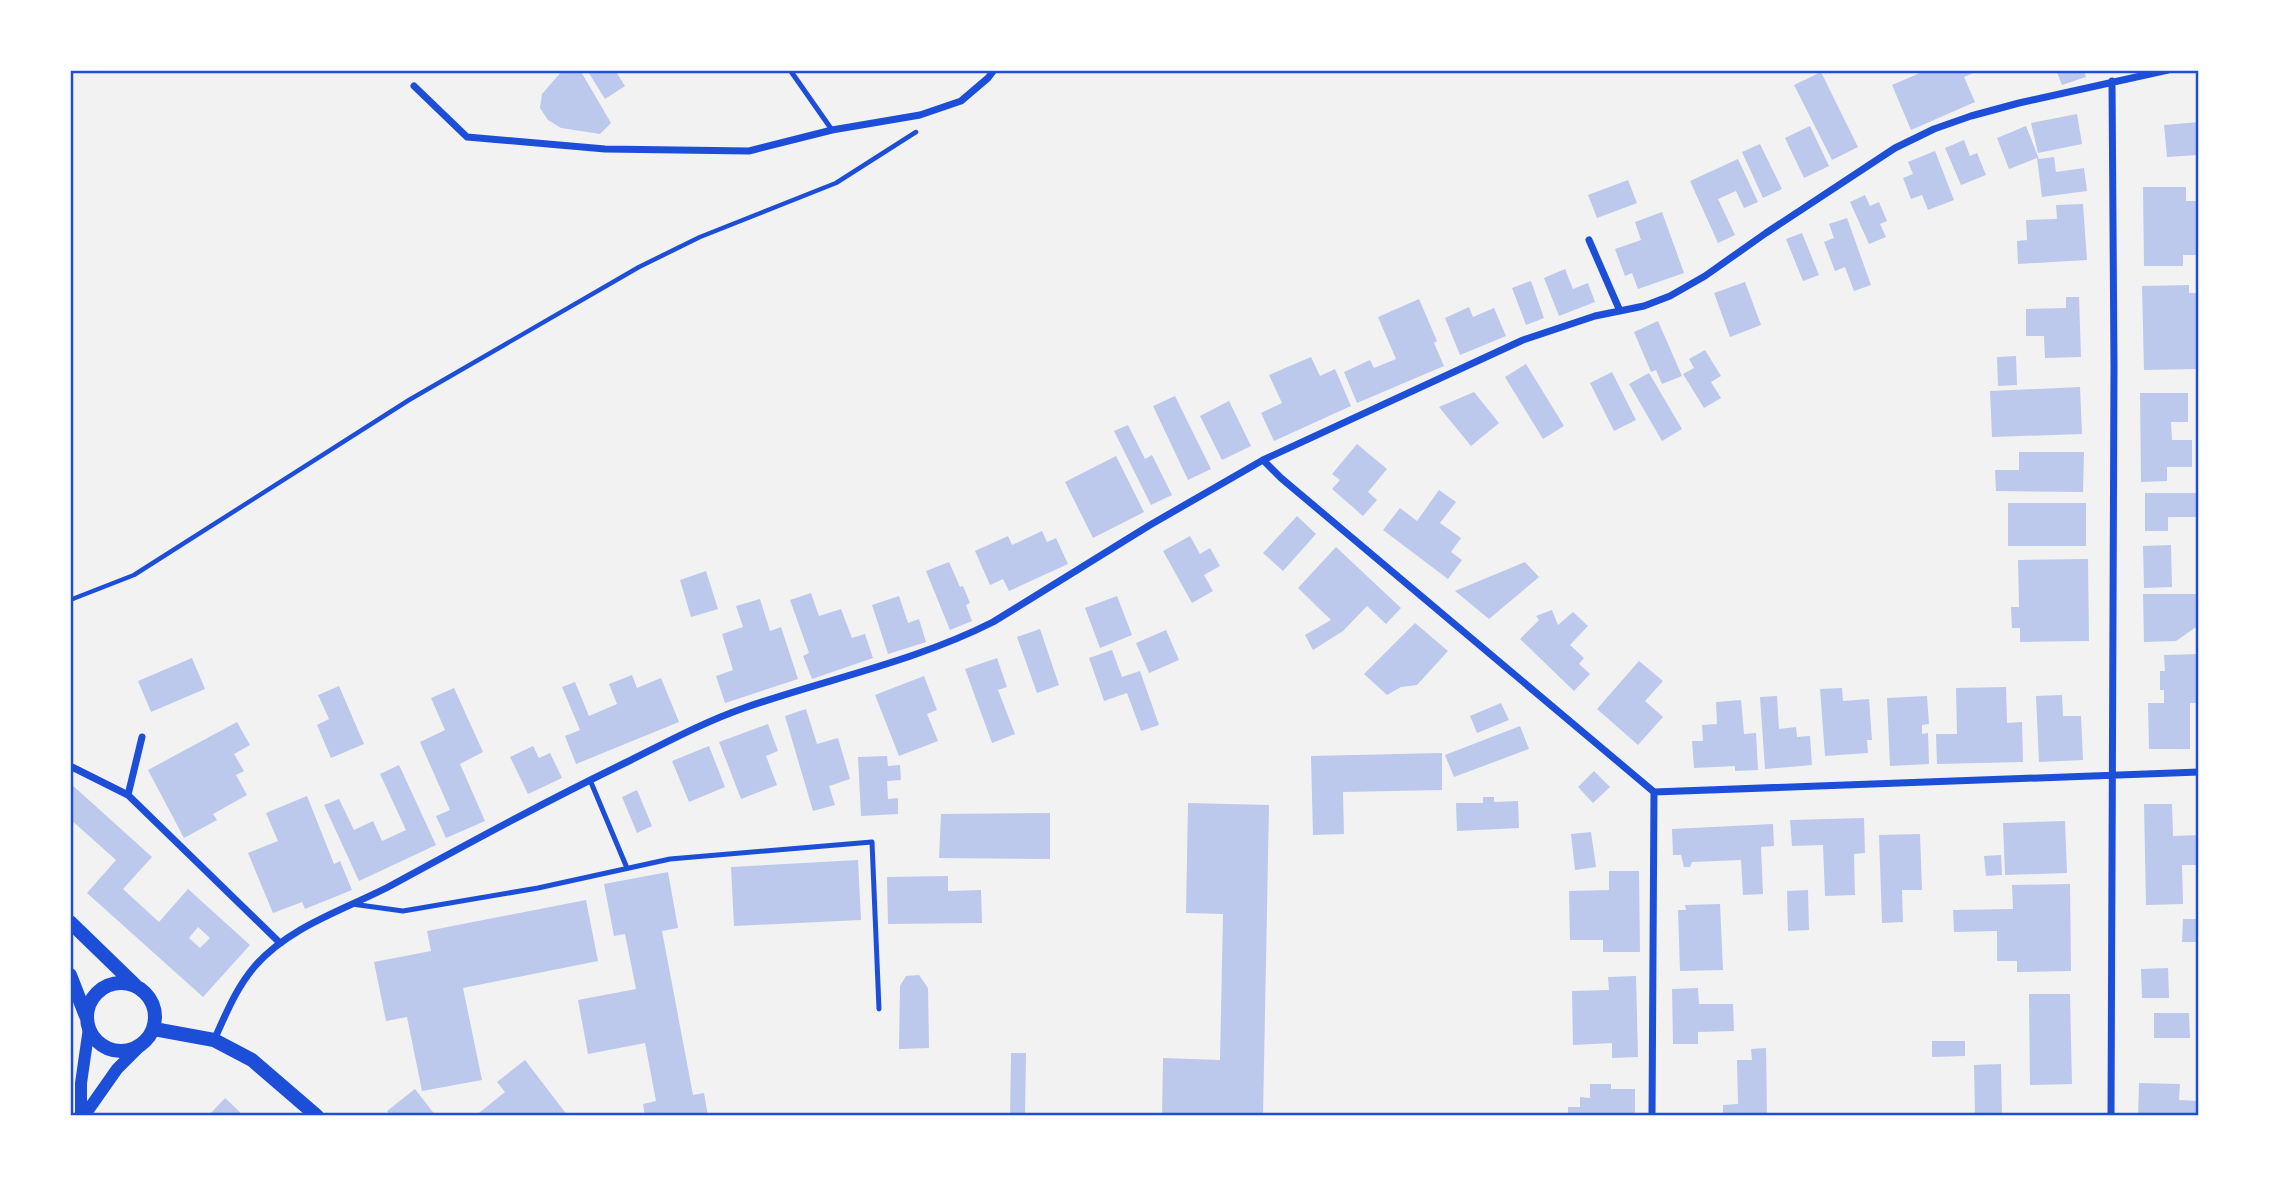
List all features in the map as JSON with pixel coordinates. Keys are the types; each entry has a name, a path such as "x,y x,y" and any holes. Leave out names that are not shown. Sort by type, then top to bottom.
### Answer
{"main road":[{"path":"70,922 146,994 153,1004 154,1029 140,1046 128,1051 104,1047 95,1039 70,975"},
{"path":"88,1024 88,1008 93,997 102,989 112,984 136,986"},
{"path":"154,1029 214,1040 252,1060 317,1116"}],"street":[{"path":"414,86 467,137 606,149 749,150 832,130 920,115 961,101 994,70"},
{"path":"214,1040 234,996 255,966 280,943 305,927 703,723 746,707 929,651 970,634 1263,460 1523,340 1557,327 1644,306 1670,296 1705,276 1883,156 1934,129 1971,116 2168,70"},
{"path":"2111,1116 2114,366 2112,81"},
{"path":"1589,240 1620,311"},
{"path":"1263,460 1654,792 2199,772"},
{"path":"128,794 142,737"},
{"path":"70,766 128,794 280,943"},
{"path":"1652,1116 1654,792"},
{"path":"83,1116 81,1083 88,1024"},
{"path":"83,1116 117,1069 140,1046"}],"lane":[{"path":"790,70 832,130"},
{"path":"590,780 627,868"},
{"path":"352,904 403,911 538,888 670,859 872,842 879,1009"}],"path":[{"path":"70,600 134,575 409,400 639,267 701,237 836,183 916,131"}],"building":[{"path":"563,70 580,70 611,123 600,134 561,128 548,120 540,108 542,94"},
{"path":"587,70 615,70 625,86 605,99"},
{"path":"1927,70 1980,70 1964,77 1975,102 1911,130 1892,85"},
{"path":"2056,70 2084,70 2086,77 2062,85"},
{"path":"1821,72 1858,147 1832,160 1794,85"},
{"path":"2077,114 2082,144 2038,153 2031,123"},
{"path":"2199,122 2199,155 2167,157 2164,125"},
{"path":"1810,126 1829,166 1804,178 1785,138"},
{"path":"2026,126 2039,159 2054,157 2056,172 2084,168 2087,191 2042,197 2037,158 2009,169 1997,138"},
{"path":"1964,140 1970,156 1977,153 1986,175 1961,185 1945,148"},
{"path":"1760,144 1782,189 1763,198 1742,152"},
{"path":"1935,151 1954,200 1928,210 1922,195 1911,199 1903,178 1913,174 1908,162"},
{"path":"1738,159 1758,202 1744,208 1736,191 1718,199 1735,235 1718,243 1690,181"},
{"path":"1628,180 1637,203 1597,218 1588,195"},
{"path":"2143,187 2186,187 2186,201 2199,201 2199,255 2183,255 2183,266 2144,266"},
{"path":"1865,195 1870,206 1879,202 1887,221 1880,224 1886,237 1869,244 1850,202"},
{"path":"2083,204 2087,260 2018,264 2017,241 2027,240 2026,220 2057,219 2056,205"},
{"path":"1662,212 1684,273 1638,289 1632,273 1625,276 1615,249 1641,240 1635,222"},
{"path":"1847,218 1871,285 1854,291 1845,267 1835,271 1824,242 1834,238 1829,224"},
{"path":"1802,233 1819,275 1803,281 1786,239"},
{"path":"1565,269 1573,289 1588,283 1595,302 1559,316 1544,278"},
{"path":"1531,281 1544,318 1526,325 1512,288"},
{"path":"1745,282 1761,325 1730,337 1714,293"},
{"path":"2189,285 2189,293 2199,293 2199,369 2144,370 2142,286"},
{"path":"2066,297 2079,297 2081,357 2045,358 2044,336 2026,336 2026,309 2066,308"},
{"path":"1419,299 1437,341 1434,343 1444,366 1357,403 1344,372 1370,360 1374,368 1396,359 1378,317"},
{"path":"1469,307 1473,317 1494,308 1506,336 1460,355 1445,318"},
{"path":"1658,321 1682,376 1662,384 1656,370 1651,372 1634,332"},
{"path":"1705,350 1721,376 1711,382 1721,398 1704,408 1683,374 1694,368 1689,359"},
{"path":"2016,356 2017,385 1998,386 1997,357"},
{"path":"1311,357 1320,376 1335,369 1351,406 1274,441 1261,413 1282,403 1269,375"},
{"path":"1526,364 1564,426 1543,439 1505,377"},
{"path":"1612,372 1636,420 1614,431 1590,383"},
{"path":"1649,373 1682,429 1662,441 1629,384"},
{"path":"2080,387 2082,434 1992,437 1990,391"},
{"path":"1474,392 1499,423 1471,446 1439,407"},
{"path":"2140,393 2188,393 2188,422 2171,422 2172,440 2192,440 2192,467 2167,467 2167,481 2141,482"},
{"path":"1175,396 1211,469 1188,480 1153,406"},
{"path":"1229,401 1251,446 1222,460 1200,416"},
{"path":"1128,425 1145,459 1152,455 1172,495 1151,505 1114,431"},
{"path":"1357,444 1387,469 1368,492 1377,500 1363,516 1332,489 1340,480 1332,474"},
{"path":"2019,452 2084,452 2083,492 1996,491 1995,470 2019,470"},
{"path":"1116,456 1144,512 1093,538 1065,482"},
{"path":"1439,490 1456,502 1440,523 1461,538 1451,552 1462,560 1448,579 1383,530 1400,508 1417,521"},
{"path":"2145,493 2199,493 2199,517 2168,517 2168,531 2145,531"},
{"path":"2008,503 2086,503 2086,546 2008,546"},
{"path":"1297,516 1316,534 1283,571 1263,553"},
{"path":"1042,531 1047,542 1056,538 1068,564 1009,591 1003,579 990,585 975,551 1008,536 1012,545"},
{"path":"1190,536 1200,554 1210,548 1220,566 1204,575 1213,591 1192,603 1163,551"},
{"path":"2171,545 2172,587 2144,588 2143,546"},
{"path":"1336,547 1401,608 1386,624 1367,606 1343,631 1313,650 1305,635 1331,620 1298,588"},
{"path":"2088,559 2089,641 2020,642 2020,628 2012,628 2011,607 2019,607 2018,560"},
{"path":"949,562 970,603 966,605 972,621 950,630 926,571"},
{"path":"1525,562 1539,577 1489,619 1455,591"},
{"path":"706,571 718,609 691,617 680,580"},
{"path":"811,593 819,616 841,609 852,638 865,634 873,658 812,679 803,656 809,653 790,600"},
{"path":"2143,594 2199,594 2199,625 2176,641 2144,642"},
{"path":"899,596 908,623 919,619 926,642 888,654 872,605"},
{"path":"1117,596 1132,635 1100,648 1085,608"},
{"path":"760,599 770,631 781,627 798,679 725,703 716,676 733,670 722,634 743,627 736,606"},
{"path":"1552,610 1558,625 1573,612 1588,626 1570,645 1584,658 1579,664 1590,674 1574,691 1520,639 1539,620 1536,616"},
{"path":"1415,623 1448,651 1417,685 1401,687 1387,695 1364,674"},
{"path":"1040,629 1059,685 1037,693 1017,637"},
{"path":"1166,630 1179,660 1149,673 1136,643"},
{"path":"1112,650 1122,677 1140,671 1159,725 1141,731 1127,693 1104,701 1089,658"},
{"path":"2199,654 2199,703 2190,703 2190,749 2149,749 2148,703 2164,703 2164,690 2160,690 2160,671 2165,671 2164,655"},
{"path":"192,658 205,689 151,712 138,681"},
{"path":"997,658 1007,687 998,690 1015,734 992,743 965,669"},
{"path":"1639,661 1663,681 1645,701 1663,717 1638,745 1597,709"},
{"path":"632,675 637,688 661,678 679,722 576,764 565,736 580,730 562,687 575,682 589,716 617,704 609,684"},
{"path":"924,676 937,710 927,714 938,741 899,756 875,695"},
{"path":"339,686 364,744 331,758 317,725 329,719 318,695"},
{"path":"2006,687 2007,723 2022,722 2023,762 1937,764 1936,734 1957,734 1956,688"},
{"path":"454,688 483,752 460,764 485,821 446,838 436,816 450,810 420,742 445,730 431,698"},
{"path":"1842,688 1843,701 1869,699 1872,740 1867,740 1868,753 1825,756 1820,689"},
{"path":"2062,695 2063,716 2081,716 2083,760 2039,762 2036,696"},
{"path":"1777,696 1779,729 1796,727 1797,737 1810,736 1812,765 1765,769 1760,697"},
{"path":"1927,696 1929,724 1922,725 1922,734 1928,733 1929,764 1890,766 1887,698"},
{"path":"1741,700 1744,734 1756,733 1758,770 1735,771 1735,766 1694,768 1692,741 1703,741 1702,725 1717,724 1716,702"},
{"path":"1501,703 1509,720 1477,733 1470,716"},
{"path":"806,709 817,744 838,738 850,779 829,786 835,805 813,811 785,716"},
{"path":"237,722 250,745 234,754 244,771 236,775 247,795 213,814 217,820 184,838 148,770"},
{"path":"768,724 778,751 766,756 777,785 741,799 719,742"},
{"path":"1520,726 1529,749 1454,777 1445,755"},
{"path":"533,746 539,758 550,753 562,778 528,794 510,757"},
{"path":"709,746 725,787 689,802 672,761"},
{"path":"1442,753 1442,790 1343,792 1344,834 1313,835 1311,756"},
{"path":"887,756 888,766 900,765 901,780 887,781 888,799 898,798 898,814 861,816 858,757"},
{"path":"399,765 436,845 359,881 324,805 339,799 354,830 373,821 382,841 406,830 380,774"},
{"path":"1594,771 1610,787 1593,803 1578,787"},
{"path":"70,783 152,857 123,889 159,922 188,889 250,945 203,997 87,893 116,860 70,819","holes":["198,927 210,938 200,948 189,938"]},
{"path":"637,790 652,826 637,833 622,797"},
{"path":"307,796 334,864 340,861 352,890 305,909 302,902 273,913 248,853 278,841 266,813"},
{"path":"1483,797 1494,797 1494,802 1518,801 1519,828 1457,831 1456,803 1483,803"},
{"path":"1188,803 1269,805 1263,1116 1162,1116 1163,1058 1220,1060 1223,914 1186,913"},
{"path":"2144,804 2172,804 2173,836 2199,835 2199,865 2182,865 2183,904 2146,905"},
{"path":"1050,813 1050,859 939,858 941,814"},
{"path":"1864,818 1865,853 1854,854 1855,895 1825,896 1823,845 1792,846 1790,820"},
{"path":"2065,821 2067,873 2005,875 2003,823"},
{"path":"1773,824 1774,846 1761,847 1763,894 1743,895 1741,860 1692,862 1690,867 1684,867 1681,855 1673,855 1672,829"},
{"path":"1591,832 1596,867 1575,870 1571,834"},
{"path":"1920,834 1922,890 1902,890 1903,922 1882,923 1879,835"},
{"path":"2001,855 2002,875 1986,876 1984,856"},
{"path":"858,860 861,920 734,926 731,867"},
{"path":"1609,871 1639,871 1640,952 1603,952 1603,940 1570,940 1569,891 1609,890"},
{"path":"668,872 678,928 662,931 693,1095 704,1093 708,1116 645,1116 643,1104 656,1101 645,1043 588,1054 578,1000 636,989 625,934 614,936 604,884"},
{"path":"948,876 948,891 981,890 982,923 888,924 887,877"},
{"path":"2070,884 2071,971 2017,972 2017,961 1997,961 1997,931 1954,932 1953,910 2013,909 2012,885"},
{"path":"1808,890 1809,930 1788,931 1787,891"},
{"path":"586,900 598,961 463,988 482,1080 422,1091 407,1017 386,1021 374,962 431,951 427,931"},
{"path":"1720,904 1723,970 1680,971 1678,910 1686,910 1685,905"},
{"path":"2183,919 2199,919 2199,942 2182,942"},
{"path":"2168,968 2169,998 2142,998 2141,969"},
{"path":"919,975 928,988 929,1048 899,1049 900,986 906,976"},
{"path":"1636,976 1638,1057 1612,1058 1612,1043 1573,1045 1572,991 1609,990 1608,977"},
{"path":"1698,988 1699,1004 1733,1004 1734,1031 1698,1032 1698,1044 1673,1044 1672,989"},
{"path":"2029,994 2070,994 2072,1084 2030,1085"},
{"path":"2154,1013 2189,1013 2190,1038 2154,1038"},
{"path":"1932,1041 1965,1041 1965,1056 1932,1057"},
{"path":"1766,1048 1767,1116 1723,1116 1723,1105 1738,1104 1737,1060 1752,1060 1751,1049"},
{"path":"1011,1053 1026,1053 1025,1116 1010,1116"},
{"path":"525,1060 568,1116 475,1116 505,1092 497,1082"},
{"path":"2001,1064 2002,1116 1975,1116 1974,1065"},
{"path":"2139,1083 2180,1084 2179,1100 2199,1101 2199,1116 2138,1116"},
{"path":"1590,1084 1611,1084 1611,1089 1635,1089 1635,1116 1568,1116 1568,1107 1580,1107 1580,1097 1590,1098"},
{"path":"415,1089 436,1116 391,1116 387,1111"},
{"path":"225,1098 244,1116 208,1116"}]}
